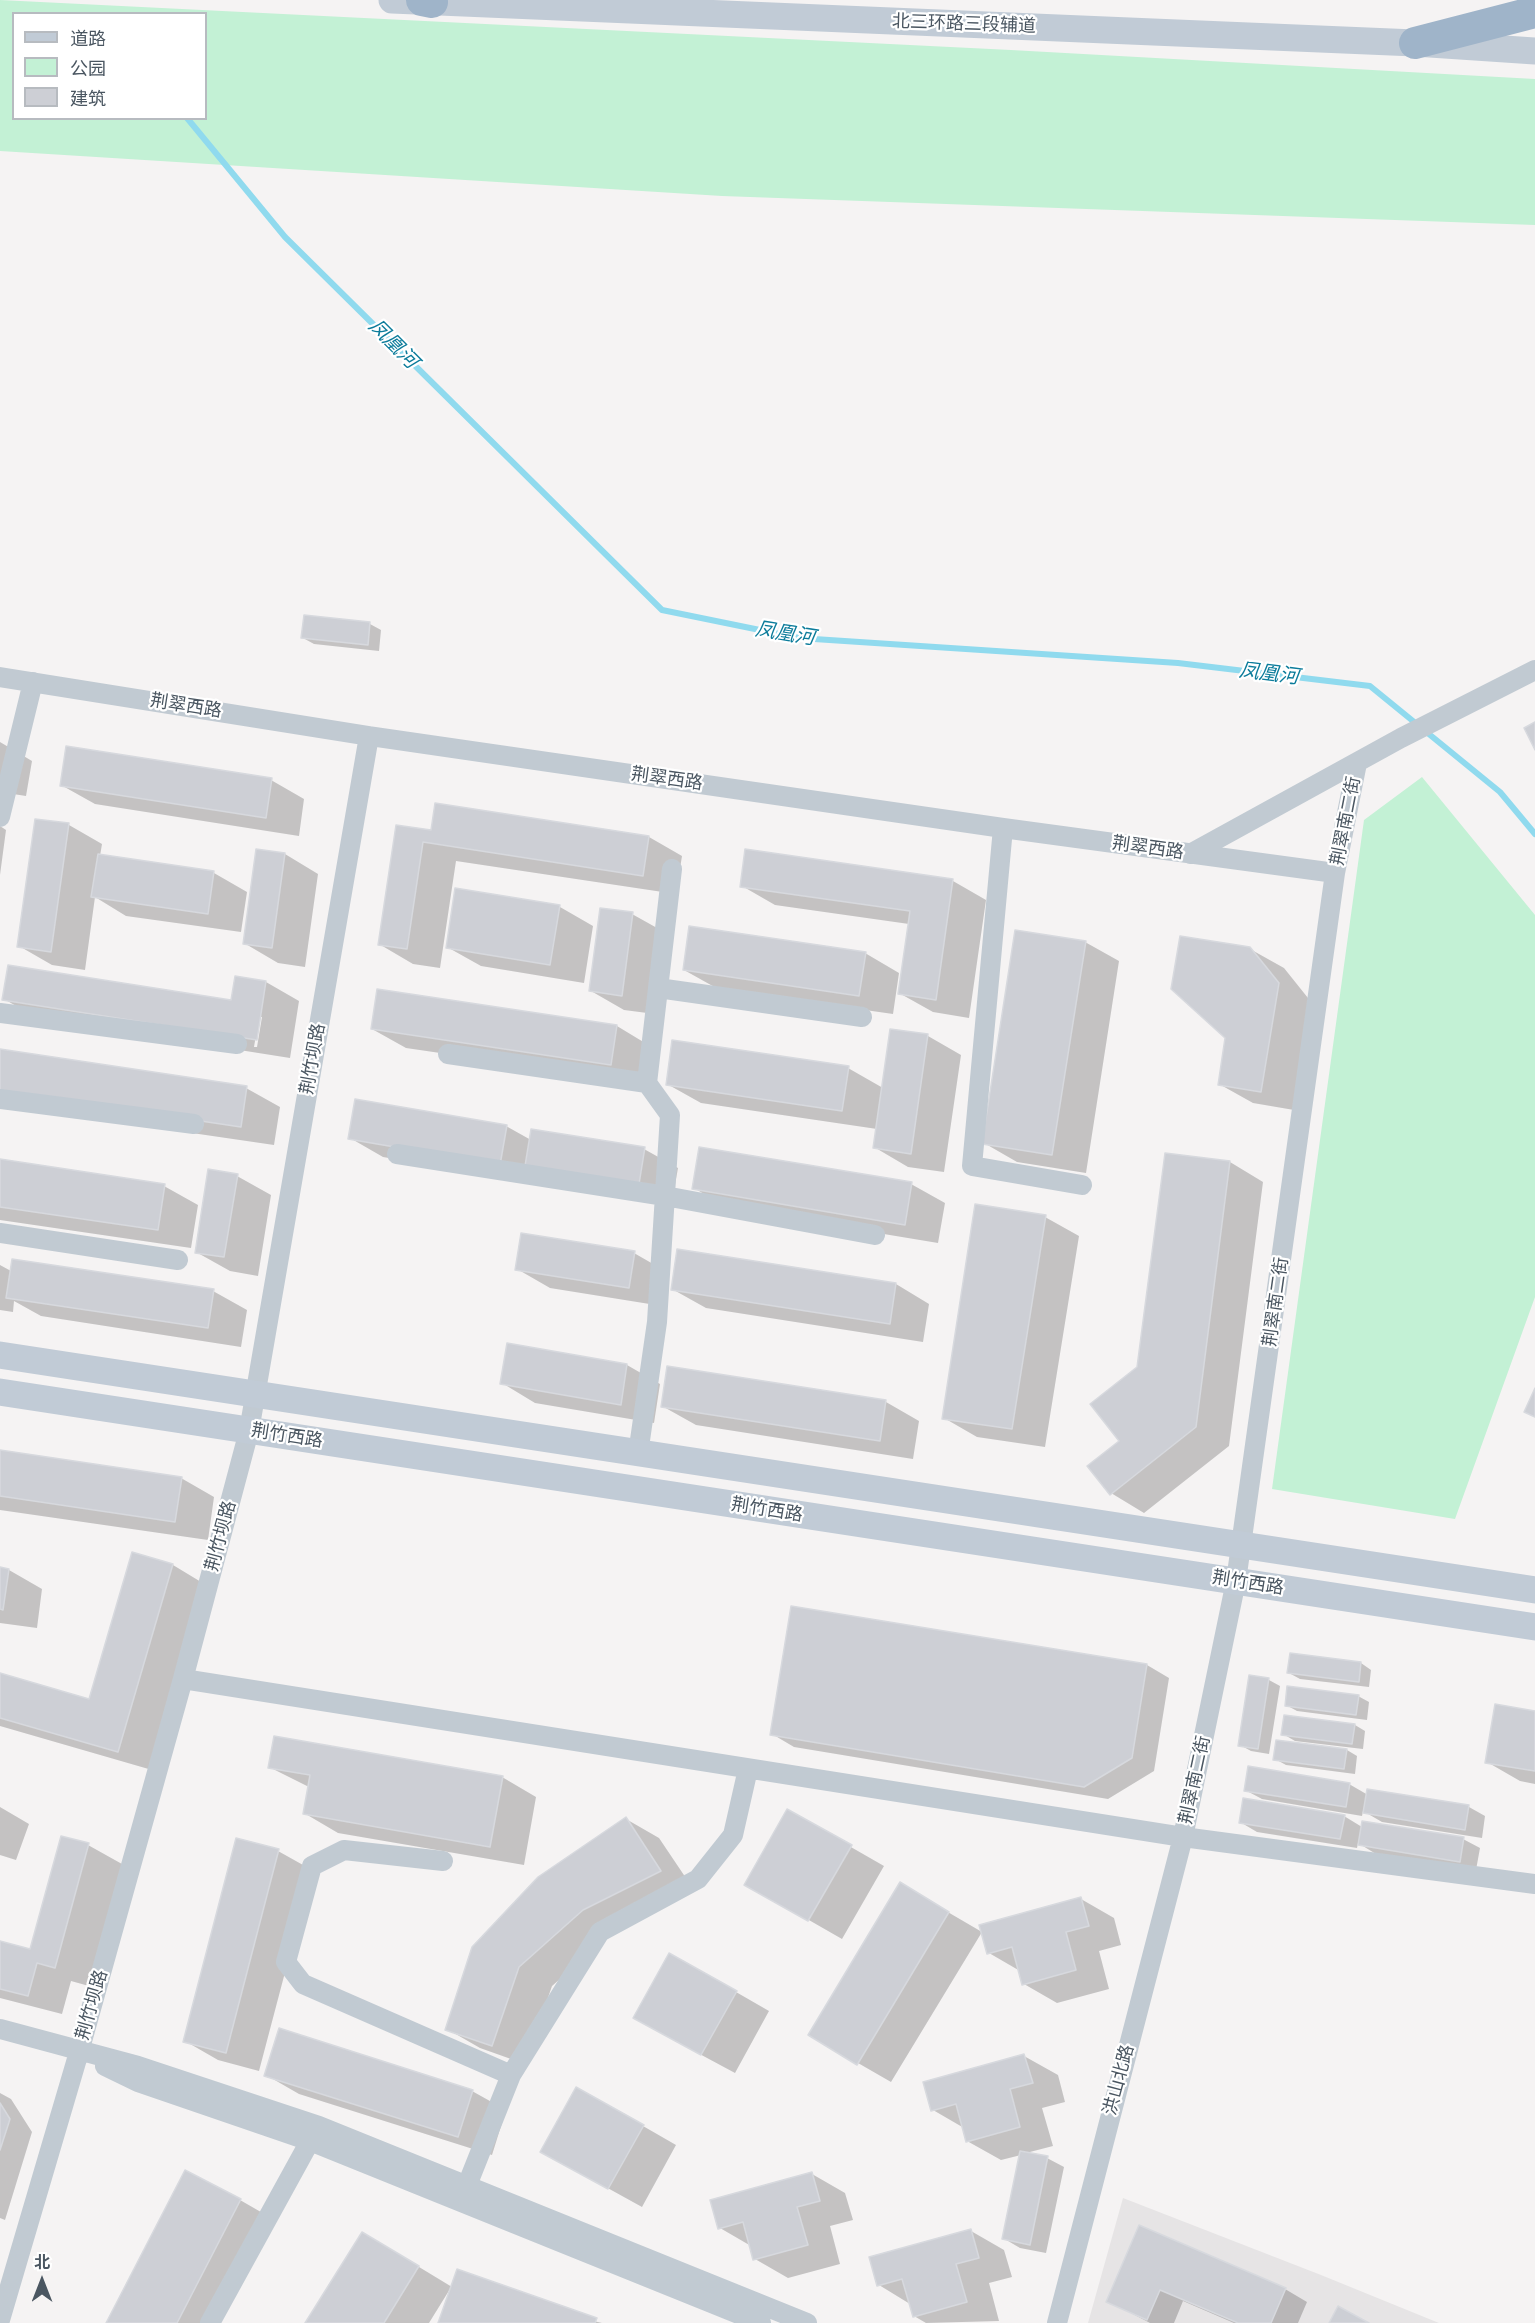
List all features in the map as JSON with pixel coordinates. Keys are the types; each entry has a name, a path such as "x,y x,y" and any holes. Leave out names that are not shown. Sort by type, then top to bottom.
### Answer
{"highway":[{"path":"1501,0 1535,2"},
{"path":"1415,43 1535,12"}],"main road":[{"name":"北三环路三段辅道","path":"392,0 1415,43 1535,51"},
{"name":"荆竹西路","path":"0,1355 1535,1590"},
{"name":"荆竹西路","path":"0,1392 1535,1627"}],"street":[{"path":"1190,854 1401,738 1535,670"},
{"name":"荆翠西路","path":"0,677 369,736 1003,828 1335,873"},
{"path":"0,817 33,682"},
{"name":"荆竹坝路","path":"0,2320 79,2052 183,1679 249,1431 369,736"},
{"name":"荆翠南二街","path":"1183,1838 1243,1544 1335,873 1357,763"},
{"path":"1003,828 972,1166 1082,1185"},
{"path":"638,1454 657,1322 670,1115 647,1083 672,869"},
{"path":"658,988 862,1017"},
{"path":"0,1013 237,1044"},
{"path":"448,1054 647,1083"},
{"path":"0,1099 194,1124"},
{"path":"397,1154 665,1196 875,1235"},
{"path":"0,1233 178,1260"},
{"path":"183,1679 1183,1838 1535,1884"},
{"path":"463,2193 511,2075 600,1932 698,1880 733,1835 748,1768"},
{"name":"洪山北路","path":"1058,2323 1183,1838"},
{"path":"443,1861 344,1850 312,1866 286,1962 303,1984 511,2075"},
{"path":"0,2029 138,2066 319,2126 463,2193 761,2323"},
{"path":"79,2052 138,2082 463,2193 807,2323"},
{"path":"210,2323 310,2140"}],"shaded area":[{"path":"1123,2198 1321,2275 1439,2323 1088,2323"}],"green space":[{"path":"0,0 1011,50 1535,79 1535,225 722,196 0,151"},
{"path":"1422,777 1535,915 1535,1297 1455,1519 1272,1489 1364,820"}],"building":[{"path":"304,615 370,622 368,645 301,638"},
{"path":"1535,722 1535,750 1524,728"},
{"path":"66,746 272,778 266,818 60,786"},
{"path":"435,803 649,836 643,876 423,842 407,949 378,945 396,825 431,830"},
{"path":"35,819 69,823 51,952 17,947"},
{"path":"256,849 285,853 272,948 243,944"},
{"path":"745,849 953,879 936,1000 898,994 910,911 740,887"},
{"path":"98,854 214,871 208,914 91,897"},
{"path":"455,888 560,905 550,965 446,948"},
{"path":"600,908 633,912 622,996 589,991"},
{"path":"689,926 866,952 859,996 683,970"},
{"path":"1015,930 1086,941 1052,1155 982,1144"},
{"path":"1180,936 1250,947 1279,983 1261,1092 1218,1085 1225,1038 1171,989"},
{"path":"8,965 231,1000 235,976 266,981 257,1040 2,1000"},
{"path":"377,989 617,1025 611,1065 371,1029"},
{"path":"890,1029 928,1034 911,1154 873,1148"},
{"path":"672,1040 849,1066 842,1111 666,1085"},
{"path":"0,1049 247,1086 241,1127 0,1091"},
{"path":"355,1099 507,1125 500,1165 348,1139"},
{"path":"531,1129 645,1147 639,1184 525,1166"},
{"path":"699,1147 912,1182 905,1225 692,1189"},
{"path":"1165,1153 1230,1161 1196,1427 1110,1495 1087,1466 1119,1441 1090,1404 1137,1367"},
{"path":"0,1159 165,1184 158,1230 0,1207"},
{"path":"208,1169 238,1174 224,1257 195,1253"},
{"path":"975,1204 1046,1215 1012,1429 942,1419"},
{"path":"521,1233 635,1251 629,1288 515,1270"},
{"path":"677,1249 896,1283 890,1324 671,1290"},
{"path":"12,1259 214,1289 208,1328 6,1298"},
{"path":"507,1343 627,1364 621,1405 500,1384"},
{"path":"667,1366 886,1400 880,1441 661,1407"},
{"path":"1535,1388 1535,1417 1524,1412"},
{"path":"0,1450 182,1477 175,1522 0,1496"},
{"path":"132,1552 173,1564 118,1752 0,1718 0,1673 89,1699"},
{"path":"0,1567 9,1569 3,1610 0,1609"},
{"path":"791,1606 1147,1664 1132,1758 1084,1787 770,1735"},
{"path":"1290,1653 1361,1662 1359,1682 1287,1673"},
{"path":"1249,1675 1269,1678 1258,1749 1238,1746"},
{"path":"1287,1686 1359,1695 1356,1715 1285,1706"},
{"path":"1495,1704 1535,1711 1535,1771 1485,1763"},
{"path":"1284,1715 1355,1724 1352,1744 1281,1735"},
{"path":"274,1736 503,1776 490,1847 303,1814 310,1775 268,1768"},
{"path":"1276,1740 1347,1749 1344,1769 1273,1760"},
{"path":"1248,1766 1350,1783 1346,1807 1244,1791"},
{"path":"1367,1789 1469,1805 1465,1830 1363,1813"},
{"path":"1243,1798 1345,1815 1340,1839 1239,1823"},
{"path":"787,1809 852,1845 808,1921 744,1885"},
{"path":"626,1817 661,1871 583,1910 519,1967 492,2046 445,2030 472,1947 538,1877"},
{"path":"1362,1821 1464,1837 1460,1862 1358,1845"},
{"path":"61,1836 89,1843 55,1968 37,1963 28,1996 0,1989 0,1941 30,1949"},
{"path":"236,1838 279,1849 226,2053 183,2042"},
{"path":"900,1882 949,1912 857,2065 808,2035"},
{"path":"1081,1897 1089,1926 1066,1932 1076,1970 1022,1985 1012,1947 987,1954 979,1925"},
{"path":"669,1953 737,1991 701,2055 633,2018"},
{"path":"279,2028 473,2090 458,2137 264,2076"},
{"path":"1024,2054 1033,2083 1010,2089 1020,2127 966,2142 956,2104 931,2111 923,2082"},
{"path":"576,2087 644,2125 608,2189 540,2152"},
{"path":"0,2103 10,2119 0,2150"},
{"path":"1020,2151 1048,2156 1030,2245 1002,2239"},
{"path":"185,2170 241,2199 177,2323 106,2323"},
{"path":"812,2172 820,2201 797,2207 808,2245 753,2260 743,2222 718,2229 710,2200"},
{"path":"1139,2225 1286,2288 1271,2323 1238,2323 1160,2290 1147,2320 1106,2302"},
{"path":"971,2229 979,2258 956,2264 967,2302 913,2317 902,2279 877,2286 869,2257"},
{"path":"362,2232 419,2266 384,2323 305,2323"},
{"path":"457,2269 597,2318 595,2323 438,2323"},
{"path":"1338,2306 1369,2323 1329,2323"}],"waterway":[{"name":"凤凰河","path":"189,120 285,237 662,610 799,638 1178,663 1370,686 1500,792 1535,834"}]}
